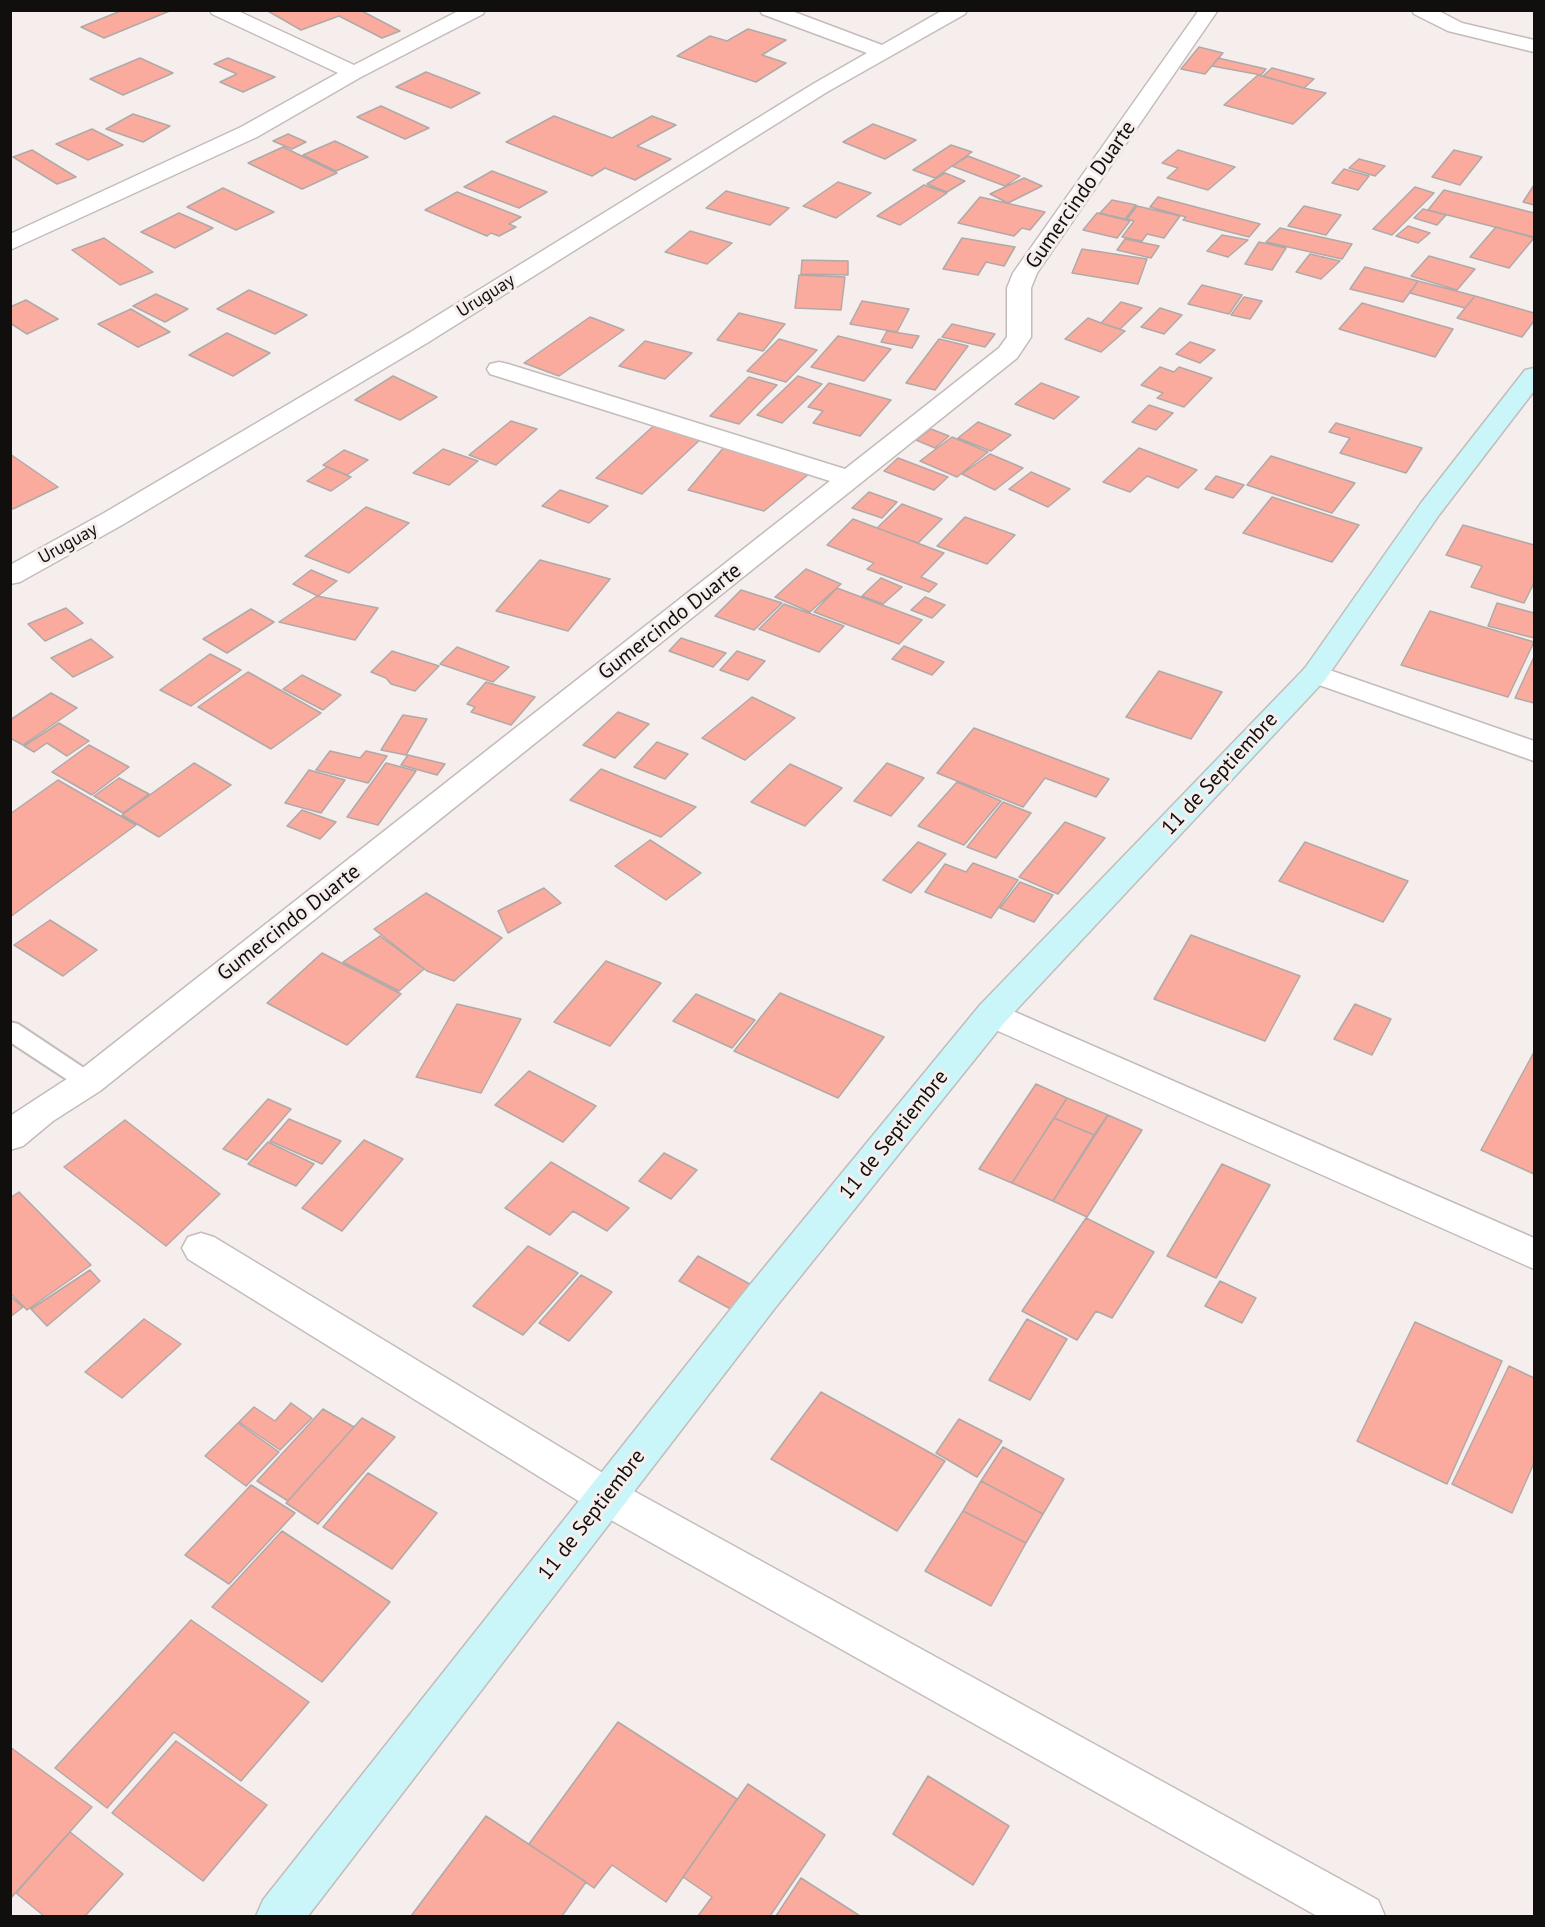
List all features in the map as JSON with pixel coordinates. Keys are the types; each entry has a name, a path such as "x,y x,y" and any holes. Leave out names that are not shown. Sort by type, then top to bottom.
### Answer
{"main road":[{"name":"11 de Septiembre","path":"279,1917 762,1297 992,1014 1314,674 1430,509 1534,375"}],"street":[{"path":"219,10 354,74"},
{"path":"16,234 249,132 476,10"},
{"path":"768,10 884,52"},
{"name":"Uruguay","path":"10,576 113,519 418,338 820,88 957,10"},
{"name":"Gumercindo Duarte","path":"10,1136 41,1112 88,1082 1008,353 1019,337 1019,288 1025,273 1209,10"},
{"path":"1421,10 1455,27 1534,46"},
{"path":"499,369 850,479"},
{"path":"1314,674 1534,752"},
{"path":"992,1014 1534,1254"},
{"path":"201,1248 606,1497 1362,1917"}],"lane":[{"path":"10,1030 88,1082"}],"building":[{"path":"123,10 172,10 104,38 81,27"},
{"path":"266,10 360,10 400,31 382,38 339,16 301,30"},
{"path":"748,29 786,40 762,55 786,63 756,82 677,56 710,36 727,41"},
{"path":"1199,47 1223,53 1205,74 1181,69"},
{"path":"140,58 173,73 123,95 90,79"},
{"path":"228,58 275,77 243,92 220,82 237,74 214,64"},
{"path":"1218,58 1266,69 1261,75 1212,66"},
{"path":"1272,68 1314,79 1304,88 1263,76"},
{"path":"426,72 480,93 451,108 396,87"},
{"path":"1258,75 1326,93 1293,124 1224,105"},
{"path":"381,106 429,128 405,139 357,117"},
{"path":"133,114 170,126 143,142 106,129"},
{"path":"554,116 612,138 652,116 676,125 637,146 671,159 635,180 605,168 592,176 506,142"},
{"path":"873,124 916,140 885,159 843,142"},
{"path":"92,129 123,145 88,160 56,144"},
{"path":"288,134 306,142 292,149 273,141"},
{"path":"335,141 368,157 336,171 303,155"},
{"path":"951,145 972,152 935,178 913,170"},
{"path":"283,147 337,173 302,189 248,163"},
{"path":"32,150 76,177 57,184 13,157"},
{"path":"1178,150 1235,167 1208,190 1167,178 1178,168 1162,163"},
{"path":"1454,150 1482,157 1460,185 1432,177"},
{"path":"968,156 1020,176 1005,186 952,166"},
{"path":"1359,159 1385,166 1375,176 1349,168"},
{"path":"1344,169 1369,176 1358,190 1332,183"},
{"path":"492,171 547,192 519,208 464,187"},
{"path":"945,173 965,181 947,192 927,184"},
{"path":"1024,178 1042,186 1008,203 990,194"},
{"path":"838,182 871,193 836,218 803,206"},
{"path":"924,185 947,193 900,225 877,216"},
{"path":"1534,185 1534,205 1523,202"},
{"path":"1415,187 1434,193 1392,235 1373,229"},
{"path":"223,188 274,212 236,230 187,207"},
{"path":"1444,190 1534,213 1534,237 1428,210"},
{"path":"726,191 789,208 770,225 706,208"},
{"path":"457,192 521,217 509,224 516,227 499,236 491,233 487,236 425,210"},
{"path":"980,197 1045,212 1030,230 1022,228 1014,236 958,223"},
{"path":"1158,197 1260,224 1249,237 1183,220 1186,217 1150,207"},
{"path":"1112,200 1136,205 1125,219 1100,213"},
{"path":"1137,206 1180,216 1164,238 1147,234 1142,241 1122,237 1134,221 1127,219"},
{"path":"1304,206 1341,215 1326,235 1288,226"},
{"path":"1423,209 1446,215 1437,225 1414,218"},
{"path":"179,213 213,228 175,248 141,232"},
{"path":"1097,213 1130,221 1117,238 1083,230"},
{"path":"1408,226 1430,233 1418,243 1396,236"},
{"path":"1496,227 1534,238 1509,268 1470,257"},
{"path":"1280,228 1352,244 1342,259 1266,242"},
{"path":"690,231 732,243 707,264 665,252"},
{"path":"1222,235 1248,240 1228,257 1207,251"},
{"path":"104,238 153,272 120,285 72,250"},
{"path":"962,238 1015,247 1004,266 986,262 978,275 943,269"},
{"path":"1125,239 1159,246 1151,258 1117,250"},
{"path":"1259,242 1286,248 1272,270 1245,264"},
{"path":"1082,249 1147,259 1138,284 1072,273"},
{"path":"1310,254 1340,261 1321,279 1296,272"},
{"path":"1429,256 1475,269 1457,290 1411,276"},
{"path":"802,260 848,261 848,275 801,274"},
{"path":"1365,267 1418,281 1403,302 1350,289"},
{"path":"799,275 845,277 841,310 795,308"},
{"path":"1418,281 1475,296 1465,308 1410,293"},
{"path":"1202,285 1242,295 1229,314 1188,304"},
{"path":"249,290 307,315 275,334 217,309"},
{"path":"156,294 188,309 165,322 133,306"},
{"path":"1475,296 1534,313 1534,321 1522,337 1457,318"},
{"path":"1244,297 1262,301 1250,319 1231,315"},
{"path":"26,300 58,319 27,334 10,323 10,307"},
{"path":"862,301 909,309 897,332 850,324"},
{"path":"1121,302 1142,308 1120,329 1101,323"},
{"path":"1362,303 1453,329 1435,357 1339,329"},
{"path":"1160,308 1182,315 1164,334 1141,327"},
{"path":"131,309 170,332 138,347 98,324"},
{"path":"739,313 785,324 763,351 717,340"},
{"path":"590,317 624,330 559,376 524,363"},
{"path":"1088,318 1125,331 1101,352 1065,339"},
{"path":"952,324 995,334 985,347 942,337"},
{"path":"887,331 919,336 912,348 881,342"},
{"path":"227,333 270,353 233,376 189,355"},
{"path":"838,336 891,349 864,381 811,367"},
{"path":"779,339 817,350 786,382 747,371"},
{"path":"939,339 968,346 935,390 906,383"},
{"path":"645,341 692,353 665,379 619,366"},
{"path":"1190,342 1215,350 1200,363 1176,354"},
{"path":"1160,367 1174,372 1179,367 1212,378 1184,407 1157,398 1163,393 1141,385"},
{"path":"393,376 437,397 400,420 355,400"},
{"path":"798,376 822,384 782,423 757,415"},
{"path":"749,377 777,385 739,424 710,416"},
{"path":"829,383 891,400 860,436 813,423 823,411 808,407"},
{"path":"1041,383 1079,397 1054,419 1015,404"},
{"path":"1149,405 1173,413 1156,430 1132,422"},
{"path":"511,421 537,429 496,465 469,455"},
{"path":"659,421 704,436 642,494 596,478"},
{"path":"978,422 1011,435 991,451 958,438"},
{"path":"1336,423 1422,448 1406,473 1340,453 1350,438 1329,432"},
{"path":"931,429 949,436 935,448 916,440"},
{"path":"952,437 988,452 957,477 920,461"},
{"path":"725,446 810,473 764,511 688,490"},
{"path":"1139,448 1197,470 1178,488 1147,476 1130,492 1103,482"},
{"path":"443,449 478,461 449,485 413,473"},
{"path":"344,450 368,460 347,475 323,465"},
{"path":"10,454 58,487 13,509 10,507"},
{"path":"990,454 1023,468 995,490 962,474"},
{"path":"1271,456 1355,483 1332,513 1247,485"},
{"path":"898,458 948,477 934,490 884,471"},
{"path":"327,467 351,477 331,491 307,481"},
{"path":"1031,472 1070,489 1048,507 1009,489"},
{"path":"1216,476 1244,485 1233,498 1205,489"},
{"path":"560,490 608,506 589,523 542,506"},
{"path":"869,492 897,502 882,518 852,508"},
{"path":"1272,497 1359,525 1332,562 1243,533"},
{"path":"902,504 942,519 918,543 877,528"},
{"path":"366,507 409,523 349,573 305,556"},
{"path":"965,517 1015,535 987,564 937,546"},
{"path":"853,519 944,553 921,577 937,584 929,592 867,569 874,563 827,545"},
{"path":"1463,525 1534,545 1534,583 1524,603 1471,587 1482,566 1446,555"},
{"path":"540,560 610,579 568,631 496,611"},
{"path":"806,569 841,584 810,612 775,597"},
{"path":"311,570 337,581 318,596 293,584"},
{"path":"881,578 902,587 883,604 862,596"},
{"path":"837,588 922,620 899,644 814,612"},
{"path":"741,590 782,603 754,630 715,616"},
{"path":"317,596 378,608 355,640 279,622"},
{"path":"925,597 945,605 932,618 911,610"},
{"path":"1497,603 1534,613 1534,638 1488,626"},
{"path":"784,604 844,626 819,652 759,629"},
{"path":"66,608 83,623 45,641 28,624"},
{"path":"251,609 274,622 227,653 203,639"},
{"path":"1430,611 1534,642 1508,697 1401,665"},
{"path":"681,638 726,653 713,667 669,651"},
{"path":"91,639 113,657 73,677 51,658"},
{"path":"904,646 944,662 932,675 892,659"},
{"path":"457,647 509,667 493,682 440,664"},
{"path":"392,651 439,666 415,691 391,684 386,678 371,672"},
{"path":"737,651 765,661 748,680 720,670"},
{"path":"210,654 241,670 191,706 160,690"},
{"path":"1534,657 1534,703 1515,698"},
{"path":"1159,671 1222,692 1191,739 1126,717"},
{"path":"248,672 321,713 271,749 198,707"},
{"path":"302,675 341,695 323,710 283,689"},
{"path":"486,682 535,697 511,725 471,712 475,707 467,704"},
{"path":"51,693 77,708 23,745 10,738 10,720"},
{"path":"752,697 795,718 745,760 702,738"},
{"path":"618,712 649,724 615,758 583,745"},
{"path":"403,715 427,719 406,755 381,750"},
{"path":"59,723 89,741 67,756 47,743 34,752 24,746"},
{"path":"974,728 1109,779 1096,797 1045,778 1023,807 937,773"},
{"path":"657,742 688,754 665,779 634,767"},
{"path":"89,745 129,767 92,795 52,772"},
{"path":"330,751 360,758 366,751 387,756 368,783 316,770"},
{"path":"408,755 445,764 437,775 401,765"},
{"path":"194,763 231,785 159,837 122,815"},
{"path":"386,763 416,771 378,825 347,817"},
{"path":"887,763 924,778 891,816 854,801"},
{"path":"790,764 842,788 805,826 751,802"},
{"path":"601,769 696,807 661,837 570,800"},
{"path":"309,770 345,780 321,813 285,803"},
{"path":"119,778 149,794 123,813 94,796"},
{"path":"58,780 136,825 10,917 10,814"},
{"path":"957,782 1001,801 964,845 918,826"},
{"path":"1003,802 1031,813 996,858 967,847"},
{"path":"302,810 336,822 320,839 287,826"},
{"path":"1065,822 1105,838 1058,894 1019,877"},
{"path":"650,840 701,873 666,900 615,866"},
{"path":"918,842 946,854 911,893 883,880"},
{"path":"1305,842 1408,881 1383,922 1279,881"},
{"path":"973,863 1018,880 991,918 925,892 945,864 966,872"},
{"path":"1020,882 1053,895 1034,922 1000,908"},
{"path":"544,888 561,903 508,933 498,911"},
{"path":"426,893 502,938 454,981 427,971 374,929"},
{"path":"50,920 97,950 63,976 14,945"},
{"path":"1191,935 1300,976 1265,1041 1154,999"},
{"path":"380,936 424,969 399,991 343,962"},
{"path":"322,953 401,994 347,1045 267,1003"},
{"path":"606,961 661,983 610,1046 554,1022"},
{"path":"780,993 884,1037 838,1098 734,1051"},
{"path":"696,994 755,1020 732,1048 673,1021"},
{"path":"457,1004 521,1019 481,1093 416,1077"},
{"path":"1355,1004 1391,1019 1372,1055 1334,1039"},
{"path":"1534,1052 1534,1174 1481,1150"},
{"path":"529,1071 596,1106 563,1142 495,1105"},
{"path":"1036,1084 1067,1098 1012,1183 979,1169"},
{"path":"1067,1098 1108,1115 1094,1135 1054,1118"},
{"path":"268,1099 291,1109 247,1160 223,1149"},
{"path":"1108,1115 1142,1130 1087,1217 1053,1201"},
{"path":"1054,1118 1094,1135 1053,1201 1012,1183"},
{"path":"289,1119 341,1141 322,1164 270,1141"},
{"path":"125,1120 220,1194 166,1246 64,1167"},
{"path":"364,1140 403,1159 342,1231 302,1208"},
{"path":"268,1142 314,1164 296,1186 248,1164"},
{"path":"664,1153 697,1170 671,1199 639,1181"},
{"path":"551,1162 629,1208 607,1231 573,1211 550,1235 505,1208"},
{"path":"1222,1164 1270,1185 1216,1278 1167,1256"},
{"path":"19,1192 91,1265 27,1310 10,1293 10,1198"},
{"path":"1086,1218 1154,1252 1112,1318 1096,1311 1077,1340 1022,1311"},
{"path":"528,1246 578,1273 523,1335 473,1306"},
{"path":"698,1256 759,1289 740,1314 679,1281"},
{"path":"90,1270 100,1281 47,1326 31,1309"},
{"path":"581,1275 612,1292 569,1341 539,1323"},
{"path":"1220,1281 1256,1298 1242,1323 1205,1306"},
{"path":"10,1296 23,1307 10,1317"},
{"path":"144,1319 181,1344 122,1398 85,1372"},
{"path":"1027,1319 1067,1339 1030,1400 989,1380"},
{"path":"1415,1322 1502,1361 1447,1484 1357,1441"},
{"path":"1509,1366 1534,1378 1534,1463 1512,1513 1452,1484"},
{"path":"821,1392 945,1461 897,1531 771,1459"},
{"path":"291,1403 312,1418 280,1450 239,1422 254,1407 275,1421"},
{"path":"323,1409 354,1427 288,1501 257,1481"},
{"path":"362,1418 395,1437 318,1524 286,1503"},
{"path":"959,1419 1002,1441 977,1477 936,1453"},
{"path":"238,1423 279,1452 246,1486 205,1456"},
{"path":"1003,1447 1064,1479 1043,1514 981,1481"},
{"path":"368,1473 437,1513 392,1569 323,1527"},
{"path":"981,1481 1043,1514 1026,1543 963,1511"},
{"path":"251,1485 295,1513 229,1584 185,1555"},
{"path":"963,1511 1026,1543 991,1606 925,1571"},
{"path":"282,1531 390,1602 322,1682 212,1607"},
{"path":"191,1620 309,1702 241,1781 174,1732 107,1808 55,1768"},
{"path":"618,1722 737,1799 666,1902 612,1865 594,1888 529,1844"},
{"path":"176,1741 267,1805 203,1881 112,1813"},
{"path":"10,1747 92,1807 10,1899"},
{"path":"928,1776 1009,1826 973,1885 893,1834"},
{"path":"748,1784 825,1835 770,1916 698,1916 712,1897 683,1877"},
{"path":"486,1816 586,1882 562,1916 411,1916"},
{"path":"70,1832 123,1874 85,1916 44,1916 16,1893"},
{"path":"801,1878 860,1916 776,1916"}]}
